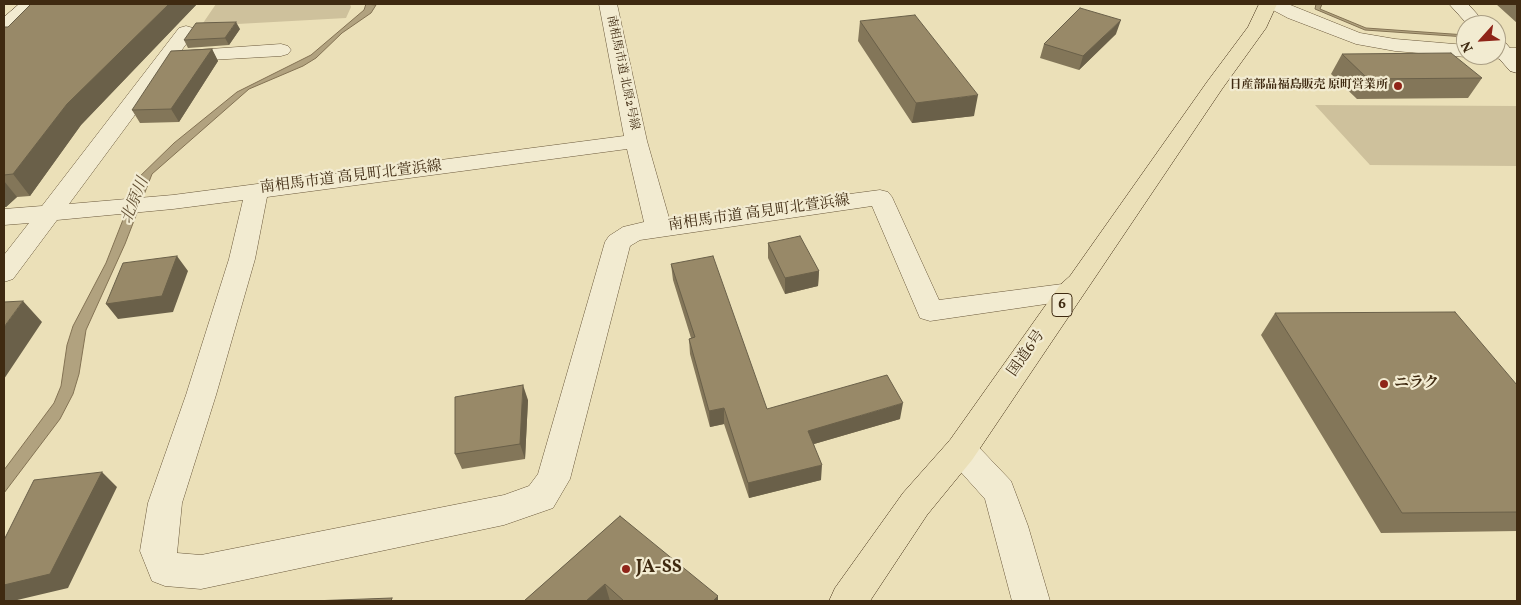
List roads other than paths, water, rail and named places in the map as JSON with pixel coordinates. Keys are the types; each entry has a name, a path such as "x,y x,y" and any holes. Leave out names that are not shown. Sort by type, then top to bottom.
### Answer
{"highway":[{"name":"国道6号","path":"848,601 915,504 961,450 1214,86 1257,28 1268,4"}],"street":[{"path":"4,27 29,4"},
{"name":"南相馬市道 北原2号線","path":"608,4 636,141"},
{"path":"1275,4 1294,14 1356,38 1395,46 1456,50"},
{"path":"1458,4 1468,15"},
{"path":"4,273 186,32"},
{"path":"166,58 281,50"},
{"name":"南相馬市道 高見町北萱浜線","path":"48,213 173,202 636,141 656,214 657,228 880,197 930,311 1070,292"},
{"path":"255,191 255,203 242,259 201,395 165,503 158,551 165,569 202,572 504,510 541,497 553,479 618,242 632,233 657,228"},
{"path":"4,217 48,213"},
{"path":"961,450 999,491 1011,526 1031,601"}],"water":[{"name":"北原川","path":"366,4 376,5 371,13 342,33 316,58 303,66 249,89 152,174 125,244 86,330 79,374 73,394 60,419 4,493 4,470 54,403 61,386 67,345 73,326 106,263 126,212 134,182 174,143 237,92 311,55 364,10"},
{"path":"1316,4 1322,4 1320,9 1366,28 1456,34 1456,36 1365,30 1315,9"}],"place":[{"name":"日産部品福島販売 原町営業所","path":"1398,86"},
{"name":"ニラク","path":"1384,384"},
{"name":"JA-SS","path":"626,569"}]}
